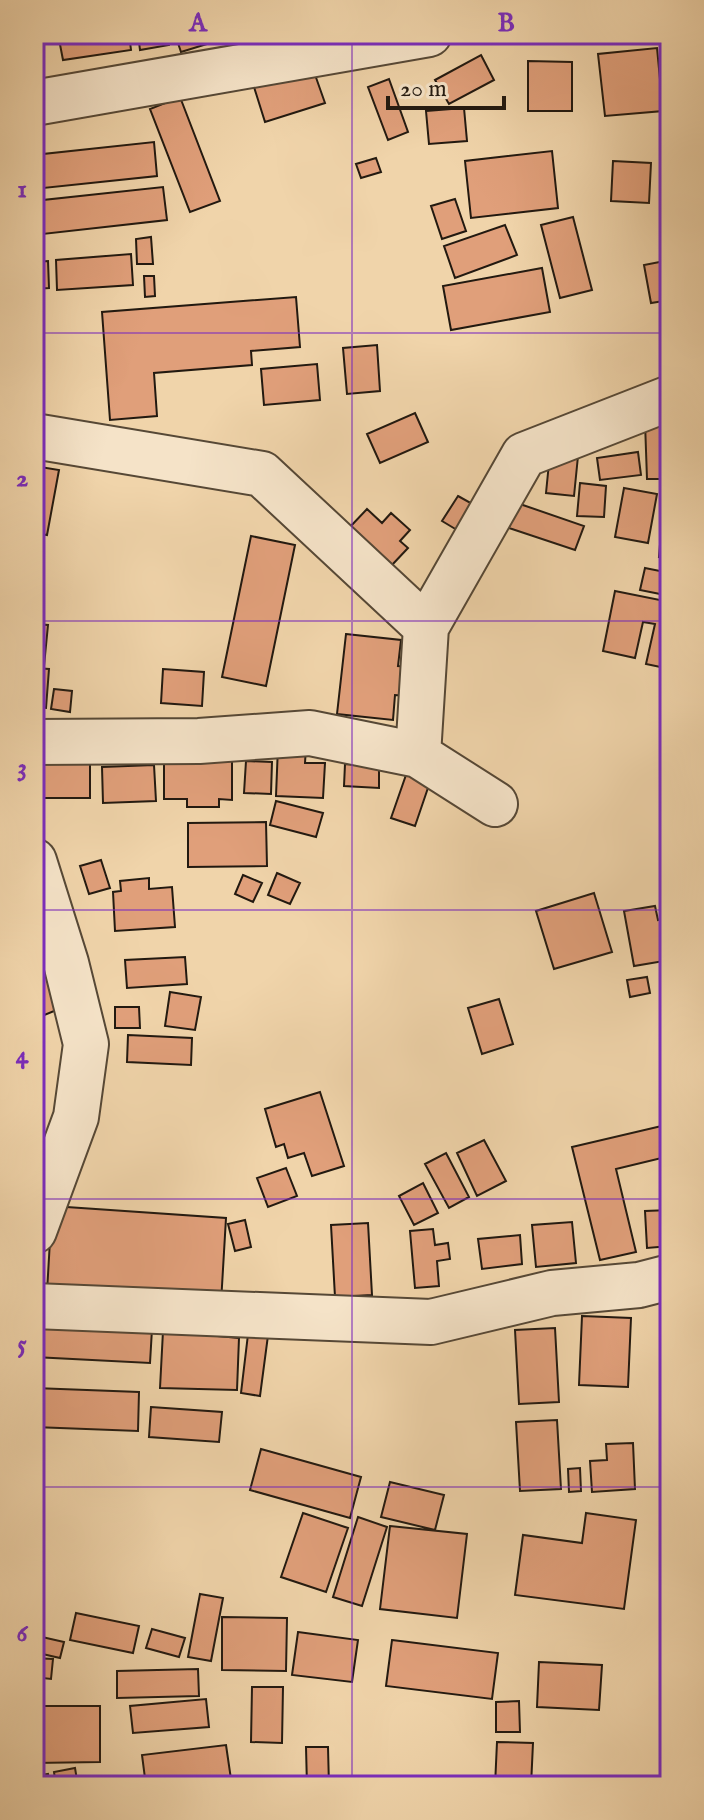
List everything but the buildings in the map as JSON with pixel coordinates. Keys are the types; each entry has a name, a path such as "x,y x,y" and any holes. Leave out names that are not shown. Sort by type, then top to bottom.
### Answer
{"street":[{"path":"34,103 429,34"},
{"path":"418,755 426,627 524,455 670,398"},
{"path":"34,436 262,474 426,627"},
{"path":"34,742 199,741 310,733 418,755 495,804"},
{"path":"34,861 66,963 86,1044 76,1117 34,1231"},
{"path":"34,1306 431,1322 552,1293 639,1285 670,1277"}]}
